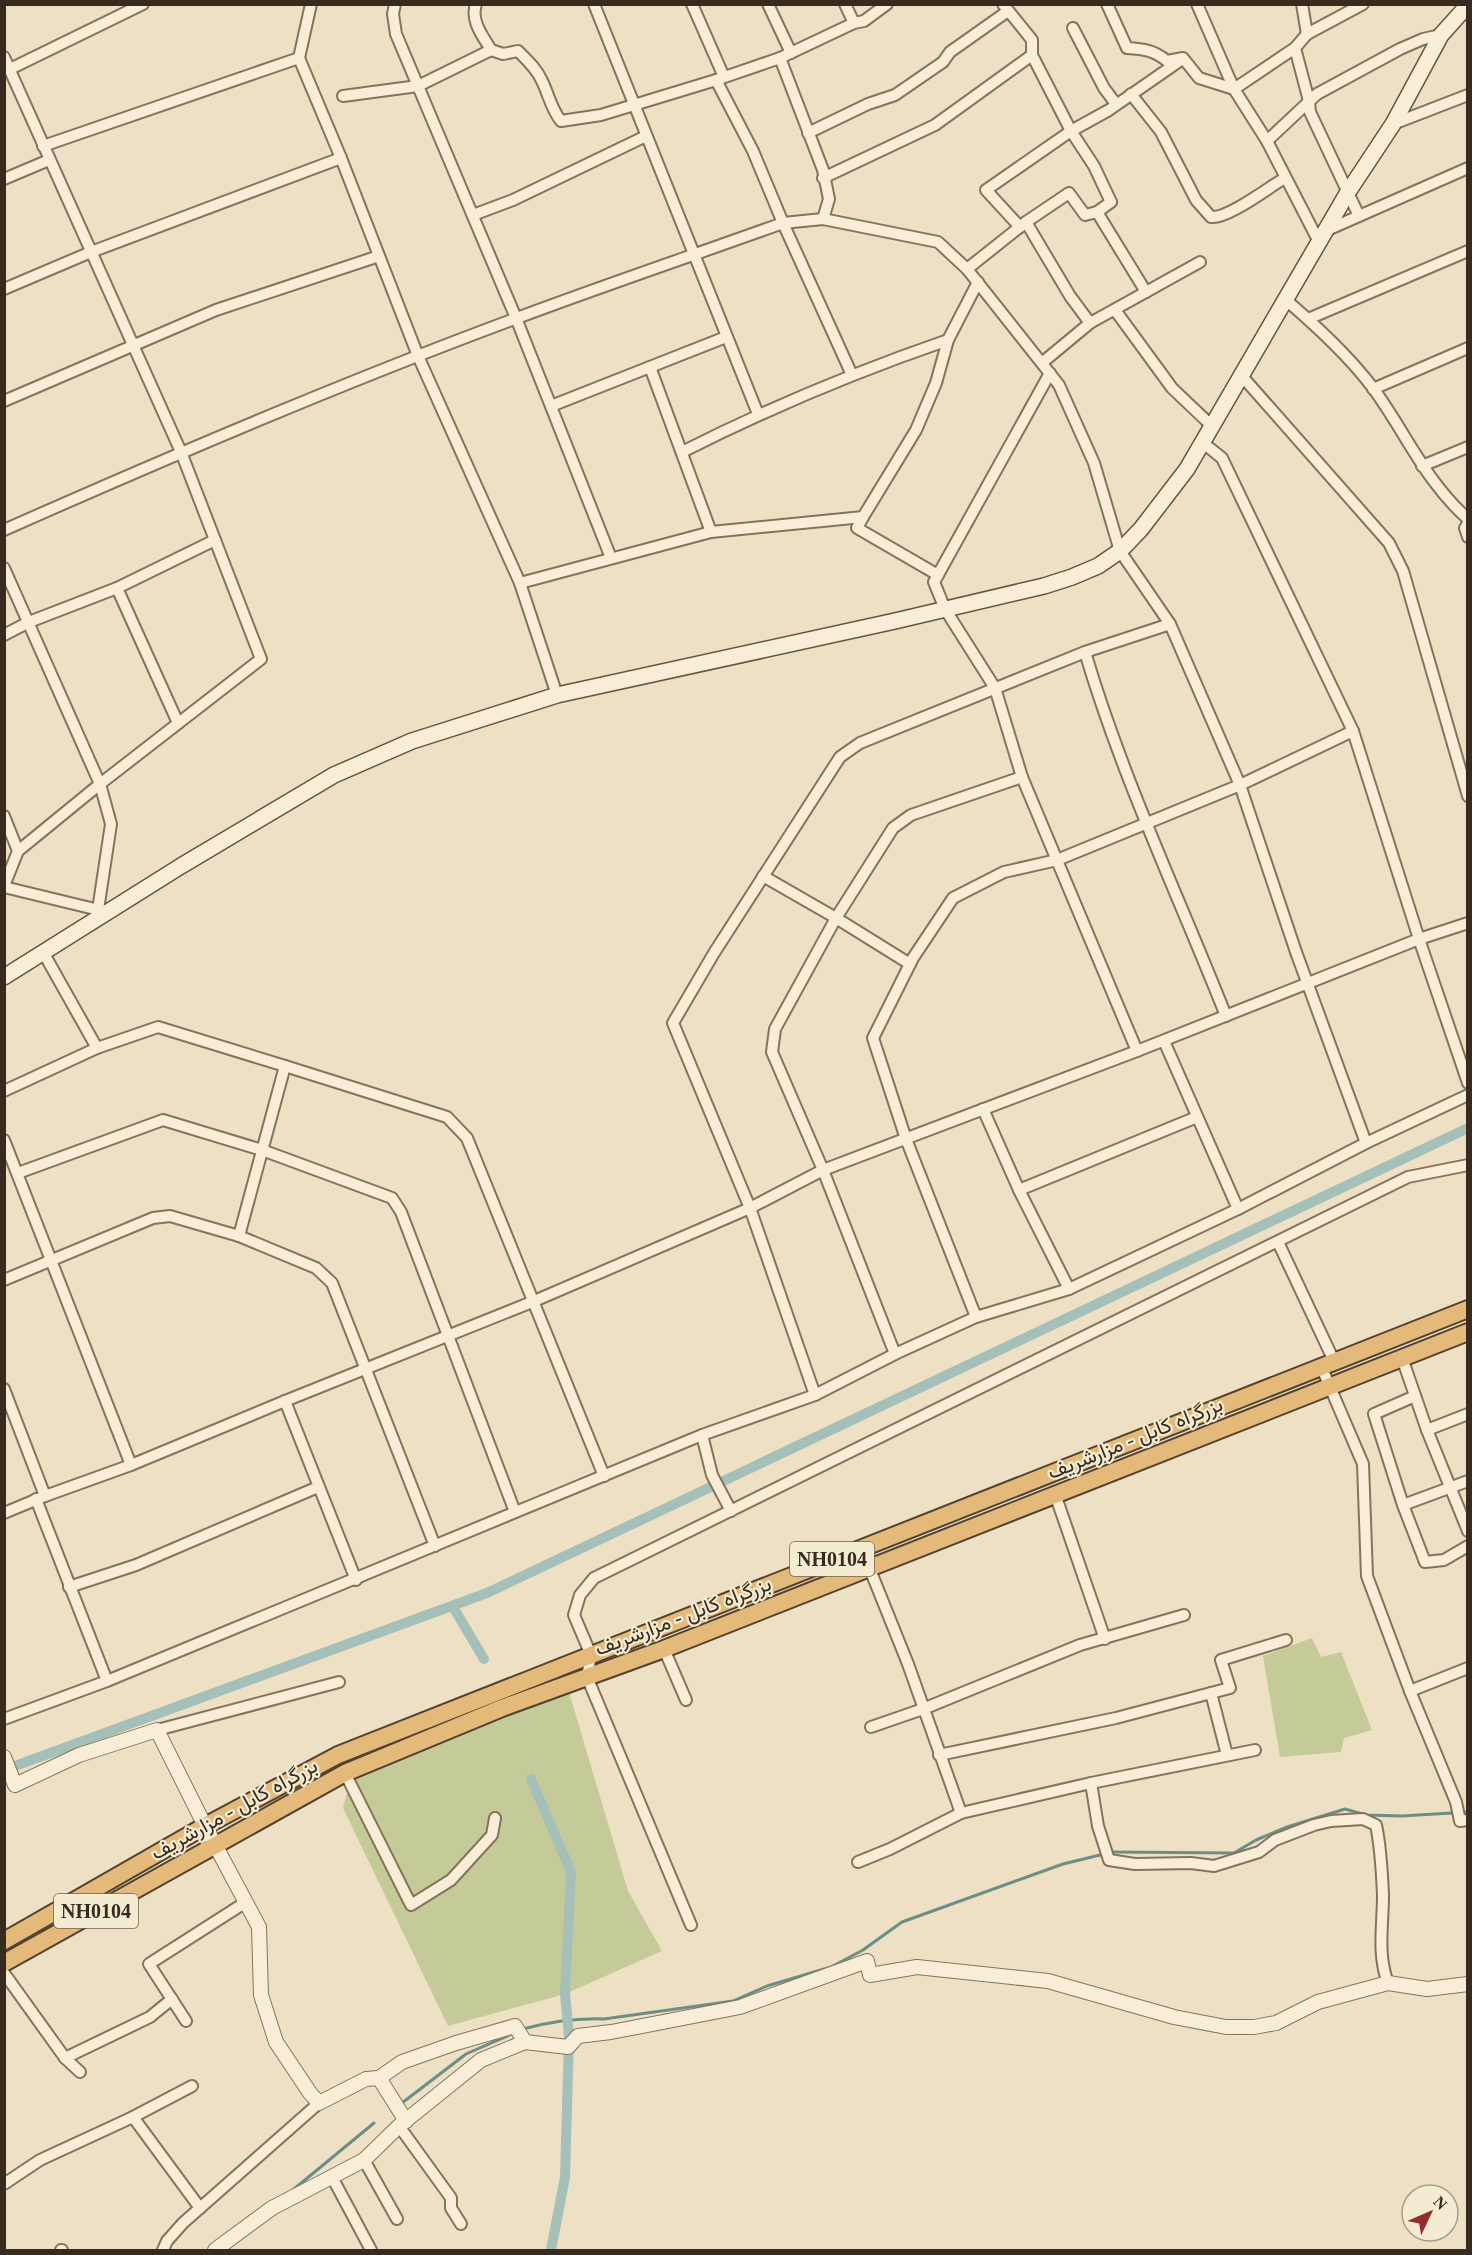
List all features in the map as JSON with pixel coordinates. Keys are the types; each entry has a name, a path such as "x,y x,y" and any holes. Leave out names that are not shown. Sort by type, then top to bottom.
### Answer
{"highway":[{"name":"بزرگراه کابل - مزارشریف","path":"4,1941 205,1826 338,1755 1467,1309"},
{"name":"بزرگراه کابل - مزارشریف","path":"4,1963 345,1773 502,1708 664,1648 1467,1332"}],"main road":[{"path":"4,977 103,911 334,775 412,741 557,695 945,609 1072,577 1098,566 1120,551 1141,529 1180,477 1348,192 1393,124 1441,35 1464,7"}],"street":[{"path":"10,69 143,4"},
{"path":"311,4 299,58 341,158 418,356 520,583 557,695"},
{"path":"395,4 393,14 396,34 516,318 611,558"},
{"path":"476,4 473,12 478,28 490,50"},
{"path":"594,4 758,414"},
{"path":"692,4 720,79 852,375"},
{"path":"768,4 791,53"},
{"path":"845,4 854,23"},
{"path":"343,96 418,86 490,50 503,54 518,51 535,68 551,105 561,121 601,115 720,79 780,58 854,23 864,21 887,4"},
{"path":"1107,4 1126,48 1147,49 1167,61 1184,58"},
{"path":"1197,4 1234,89 1322,237 1359,216 1467,168"},
{"path":"1302,4 1307,34"},
{"path":"1234,89 1295,48 1307,34 1363,4"},
{"path":"1464,7 1467,24"},
{"path":"808,133 868,104 895,95 943,62 950,52 1005,8 1032,40 1032,55 1071,130 1094,166 1111,202 1097,212 1085,215 1069,193 1023,224 968,269"},
{"path":"1073,28 1104,88 1116,104"},
{"path":"1267,141 1317,94 1400,49 1423,39 1441,35"},
{"path":"1295,48 1310,112 1359,216"},
{"path":"823,178 935,125 1032,55"},
{"path":"4,57 182,452 261,659 100,784 18,851 4,887 103,911 111,824 100,784 4,568"},
{"path":"43,146 299,58"},
{"path":"780,58 822,170 829,200 823,219"},
{"path":"1184,58 1199,78 1234,89"},
{"path":"1090,323 1023,224 986,190 1071,130 1116,104 1184,58"},
{"path":"1131,94 1161,132 1196,200 1211,217 1216,218 1229,212 1285,178"},
{"path":"1393,124 1467,95"},
{"path":"473,215 522,195 646,136"},
{"path":"4,289 91,252 341,158"},
{"path":"4,179 49,160"},
{"path":"1097,212 1146,292"},
{"path":"4,530 182,452 418,356 516,318 783,223 823,219 938,242 968,269 1059,384 1094,463 1120,551 1170,624 1240,786 1296,952 1366,1143"},
{"path":"1308,319 1467,251"},
{"path":"4,401 216,310 379,256"},
{"path":"1042,362 1090,323 1200,262"},
{"path":"938,575 857,528 916,430 936,383 948,340 978,282"},
{"path":"1285,299 1346,356 1373,389 1422,466 1448,502 1467,521 1465,528 1467,537"},
{"path":"1115,310 1172,388 1212,426"},
{"path":"551,406 726,337"},
{"path":"681,452 758,414 852,375 948,340"},
{"path":"1373,389 1467,348"},
{"path":"650,367 711,532"},
{"path":"1050,373 934,582 945,609 995,688 1022,777 1137,1051"},
{"path":"1241,375 1389,543 1402,571 1467,796"},
{"path":"1202,442 1222,458 1353,730 1467,1083"},
{"path":"1422,466 1467,447"},
{"path":"520,583 711,532 863,517"},
{"path":"4,635 29,622 117,588 215,540"},
{"path":"117,588 178,723"},
{"path":"815,1395 750,1208 673,1023 714,953 840,757 860,743 995,688 1085,652 1170,624"},
{"path":"1085,652 1100,702 1146,822 1226,1016"},
{"path":"976,1317 906,1139 873,1038 910,964 953,898 1004,872 1057,860 1146,822 1240,786 1353,730"},
{"path":"895,1353 823,1170 772,1052 775,1029 836,918 893,828 910,815 1022,777"},
{"path":"4,816 18,851"},
{"path":"764,876 910,964"},
{"path":"4,1513 41,1497 131,1465 532,1302 750,1208 823,1170 1164,1041 1467,922"},
{"path":"43,952 97,1048"},
{"path":"4,1091 97,1048 158,1027 447,1117 467,1138 604,1476"},
{"path":"1164,1041 1238,1209"},
{"path":"239,1236 285,1066"},
{"path":"4,1719 107,1681 356,1580 702,1435 815,1395 895,1353 976,1317 1069,1289 1238,1209 1366,1143 1467,1095"},
{"path":"983,1109 1019,1190 1069,1289"},
{"path":"1019,1190 1197,1117"},
{"path":"18,1173 164,1120 262,1150 392,1198 401,1212 515,1512"},
{"path":"4,1140 131,1465"},
{"path":"691,1925 587,1677 591,1654 574,1615 579,1595 594,1578 1408,1177 1467,1165"},
{"path":"4,1280 153,1218 170,1216 239,1236 316,1268 332,1283 435,1546"},
{"path":"1278,1242 1328,1363 1329,1385 1363,1464 1367,1576 1410,1691 1464,1821"},
{"path":"1402,1358 1427,1430 1467,1531"},
{"path":"4,1389 69,1587 107,1681"},
{"path":"1415,1396 1374,1414 1403,1505 1425,1562 1444,1560 1467,1546"},
{"path":"285,1401 356,1580"},
{"path":"1427,1430 1467,1414"},
{"path":"702,1435 712,1475 731,1511"},
{"path":"1403,1505 1467,1481"},
{"path":"69,1587 136,1565 318,1487"},
{"path":"1055,1494 1105,1639"},
{"path":"869,1567 908,1664 961,1813"},
{"path":"871,1727 924,1709 1080,1645 1184,1615"},
{"path":"939,1755 1116,1718 1230,1688 1221,1660 1286,1640"},
{"path":"664,1648 686,1700"},
{"path":"1410,1691 1467,1668"},
{"path":"5,1759 10,1784 79,1755 157,1730 339,1682"},
{"path":"1211,1693 1227,1755"},
{"path":"157,1730 259,1927 261,1995 276,2042 319,2103"},
{"path":"858,1862 890,1849 961,1813 1091,1783 1255,1750"},
{"path":"345,1773 411,1905 451,1880 492,1834 495,1818"},
{"path":"1091,1783 1098,1826 1109,1860 1126,1863 1191,1863 1214,1866 1259,1852 1275,1840 1314,1825 1331,1821 1363,1820 1376,1825 1380,1844 1383,1896 1380,1939 1383,1969 1388,1983"},
{"path":"186,2021 149,1965 246,1902"},
{"path":"215,2250 272,2208 364,2160 402,2124 481,2060 520,2035 568,2047 578,2036 740,2007 867,1961 870,1975 916,1967 1047,1981 1174,2017 1226,2027 1254,2027 1276,2023 1318,2002 1388,1983 1427,1989 1467,1984"},
{"path":"4,1973 64,2058 80,2072"},
{"path":"64,2058 150,2017 172,1999"},
{"path":"163,2250 166,2241 200,2208 319,2103 366,2079 379,2078 402,2062 456,2043 515,2026 520,2035"},
{"path":"379,2078 402,2124 451,2198 451,2208 461,2224"},
{"path":"4,2184 40,2160 133,2117 192,2086"},
{"path":"133,2117 200,2208"},
{"path":"364,2160 397,2219"},
{"path":"332,2177 371,2250"}],"green space":[{"path":"1312,1638 1321,1657 1341,1652 1372,1730 1344,1738 1341,1752 1280,1757 1263,1656"},
{"path":"566,1682 628,1891 662,1951 565,1994 448,2026 343,1808 353,1770"}],"waterway":[{"path":"4,1770 487,1593 1468,1128"},
{"path":"453,1607 484,1659"},
{"path":"531,1779 571,1872 565,1994 569,2036 565,2177 551,2250"},
{"path":"1111,1852 1234,1853 1256,1840 1287,1827 1345,1809 1366,1815 1402,1816 1468,1812"},
{"path":"523,2029 563,2021 604,2019 733,2001 767,1986 831,1967 863,1950 902,1922 1063,1864 1100,1855"},
{"path":"402,2103 466,2054 514,2033"},
{"path":"294,2189 374,2123"}]}
